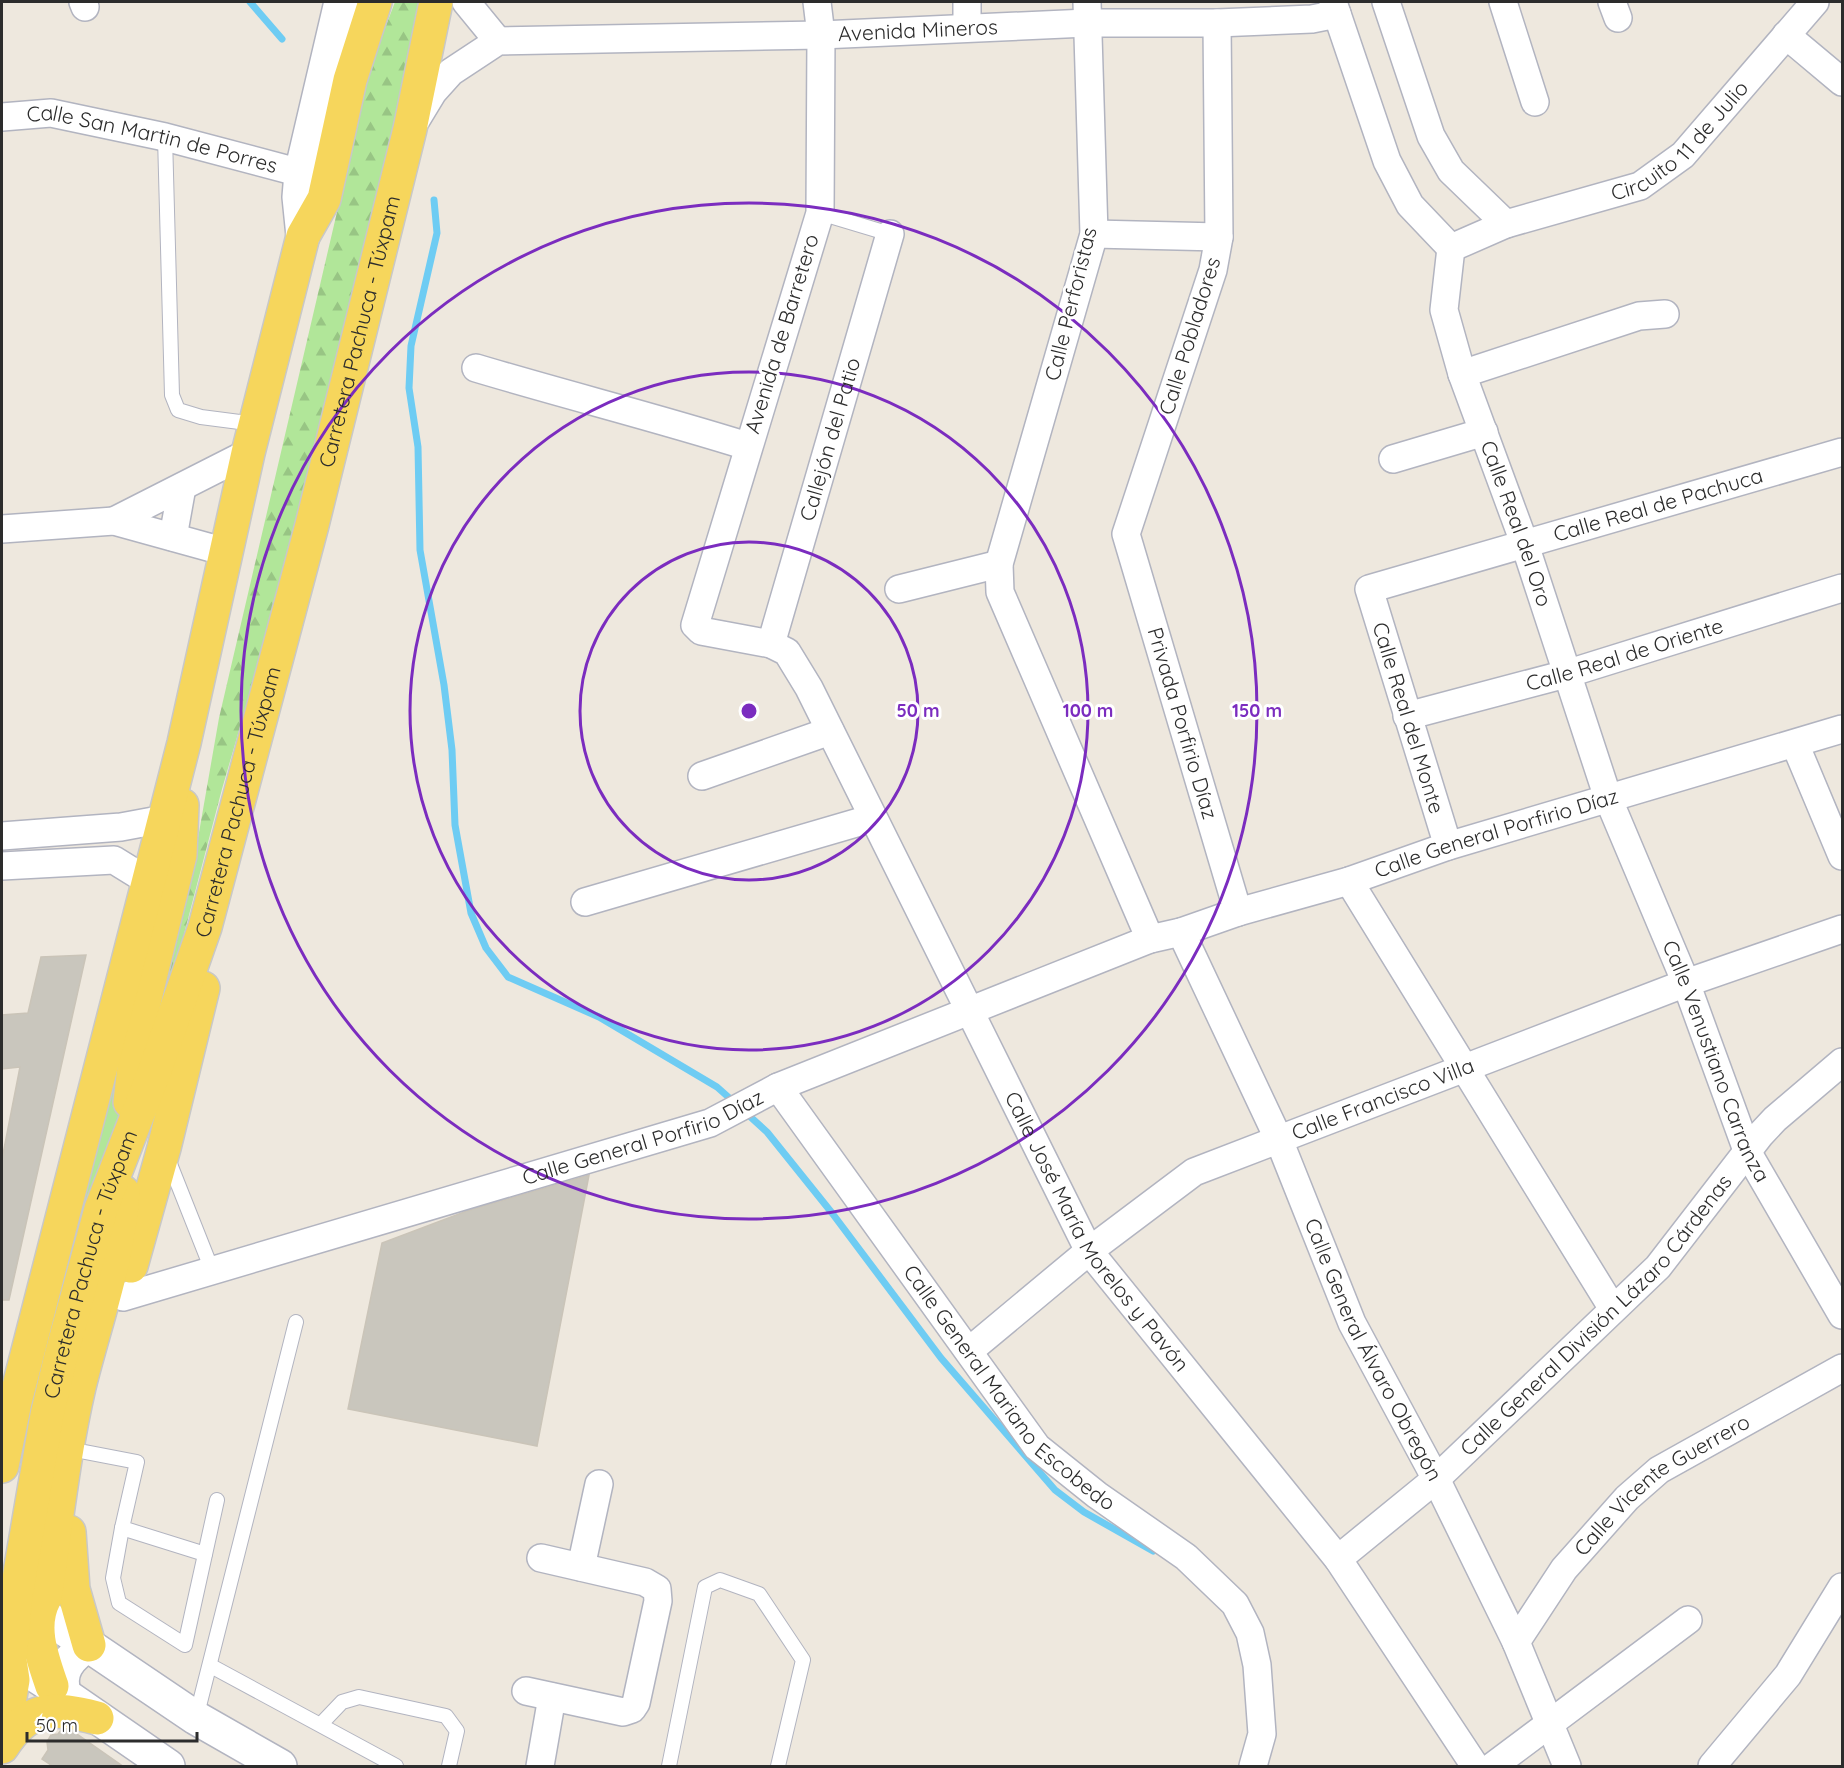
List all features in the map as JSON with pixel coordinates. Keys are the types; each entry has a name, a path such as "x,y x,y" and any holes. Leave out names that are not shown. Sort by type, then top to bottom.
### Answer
{"main road":[{"name":"Carretera Pachuca - Túxpam","path":"303,236 299,197 301,173 341,2"},
{"name":"Carretera Pachuca - Túxpam","path":"2,1466 5,1439 184,743 252,439 303,236 324,199 350,80 375,2"},
{"name":"Carretera Pachuca - Túxpam","path":"13,1624 47,1414 102,1209 205,927 312,525 410,129 436,2"},
{"path":"126,1147 139,1023 180,855 184,743"},
{"path":"89,1645 73,1589 68,1537 85,1452 123,1297 164,1148 202,990 205,927"},
{"path":"13,1624 55,1633 89,1645 122,1670 196,1718 280,1767"},
{"path":"13,1624 40,1651 59,1691 168,1767"},
{"path":"2,1742 13,1680 13,1624"},
{"path":"59,1691 68,1660 89,1645"},
{"path":"2,1747 12,1730 36,1713 52,1709 97,1718"}],"street":[{"path":"410,129 433,92 451,72 498,41 466,2"},
{"name":"Avenida de Barretero","path":"779,648 701,631 695,626 747,446 820,213 821,35 817,2"},
{"path":"1386,2 1431,136 1451,171 1506,224"},
{"path":"1503,2 1535,102"},
{"name":"Circuito 11 de Julio","path":"1452,248 1506,224 1640,186 1683,155 1815,2"},
{"path":"1335,8 1387,161 1410,205 1452,248"},
{"name":"Avenida Mineros","path":"498,41 821,35 967,14 1087,12 1216,23 1312,19 1335,8"},
{"name":"Calle Perforistas","path":"999,564 1094,234 1087,12"},
{"name":"Calle Pobladores","path":"1126,534 1214,270 1219,237 1216,23"},
{"path":"1786,35 1842,82"},
{"name":"Calle San Martin de Porres","path":"2,117 51,113 165,137 301,173"},
{"name":"Callejón del Patio","path":"779,648 890,234"},
{"path":"1094,234 1219,237"},
{"name":"Calle Real del Oro","path":"1452,248 1444,310 1462,374 1525,545 1608,798"},
{"path":"1462,374 1639,316 1665,314"},
{"path":"476,369 598,404 668,421 747,446"},
{"path":"1393,459 1484,432"},
{"path":"114,521 182,487 252,439"},
{"name":"Calle Real de Pachuca","path":"1369,589 1842,452"},
{"path":"172,537 182,487"},
{"path":"2,529 114,521 226,552"},
{"name":"Privada Porfirio Díaz","path":"1126,534 1238,912"},
{"path":"899,589 999,564 1000,592 1150,939"},
{"name":"Calle Real de Oriente","path":"1407,716 1566,674 1842,588"},
{"name":"Calle Real del Monte","path":"1369,589 1448,846"},
{"name":"Calle José María Morelos y Pavón","path":"779,648 830,731 968,1013 1089,1251 1338,1559 1475,1767"},
{"name":"Calle General Porfirio Díaz","path":"123,1297 710,1123 771,1091 1150,939 1181,932 1238,912 1348,881 1448,846 1842,729"},
{"path":"702,776 830,731"},
{"path":"1795,744 1842,856"},
{"name":"Calle Venustiano Carranza","path":"1608,798 1686,983 1748,1153 1842,1315"},
{"path":"585,902 873,818"},
{"path":"2,836 121,827 164,819"},
{"path":"2,866 114,860 148,881"},
{"path":"1348,881 1613,1309"},
{"name":"Calle Francisco Villa","path":"969,1351 1089,1251 1194,1173 1686,983 1842,928"},
{"name":"Calle General Álvaro Obregón","path":"1181,932 1279,1140 1352,1323 1436,1479 1516,1642 1567,1767"},
{"name":"Calle General División Lázaro Cárdenas","path":"1338,1559 1436,1479 1658,1267 1775,1119 1842,1062"},
{"name":"Calle General Mariano Escobedo","path":"771,1091 969,1351 1037,1447 1097,1495 1186,1557 1235,1604 1250,1633 1257,1665 1262,1734 1253,1767"},
{"name":"Calle Vicente Guerrero","path":"1516,1642 1564,1569 1627,1498 1659,1470 1842,1368"},
{"path":"581,1567 599,1484"},
{"path":"526,1690 623,1712 632,1709 636,1703 658,1601 657,1589 645,1582 541,1558"},
{"path":"1712,1767 1788,1675 1842,1587"},
{"path":"1493,1767 1688,1620"},
{"path":"540,1767 552,1697"}],"lane":[{"path":"165,137 172,395 178,410 201,417 252,439"},
{"path":"820,213 890,234"},
{"path":"164,1148 212,1270"},
{"path":"196,1718 211,1666 296,1322"},
{"path":"85,1452 137,1462 113,1578 119,1603 185,1645 216,1500"},
{"path":"122,1528 205,1554"},
{"path":"669,1767 705,1587 720,1580 759,1594 803,1660 778,1767"},
{"path":"211,1666 321,1724 396,1767"},
{"path":"321,1724 342,1702 359,1697 446,1716 457,1731 449,1767"}],"green space":[{"path":"395,2 423,2 367,246 276,603 222,789 161,1022 152,1021 197,844 219,718 372,62"},
{"path":"121,1047 117,1141 68,1281 64,1281"}],"building":[{"path":"86,955 9,1300 2,1300 2,1159 20,1067 2,1069 2,1015 28,1013 41,957"},
{"path":"589,1175 537,1446 348,1409 382,1243 467,1211"},
{"path":"61,1730 74,1732 124,1767 54,1767 42,1759 48,1750 47,1742 51,1735 58,1734"}],"waterway":[{"path":"250,2 282,39"},
{"path":"434,200 437,233 411,346 409,388 418,447 420,550 444,685 452,750 455,825 471,913 486,948 508,977 599,1017 717,1087 735,1103"},
{"path":"745,1112 767,1132 832,1213 941,1358 1055,1490 1084,1512 1153,1551"}]}
